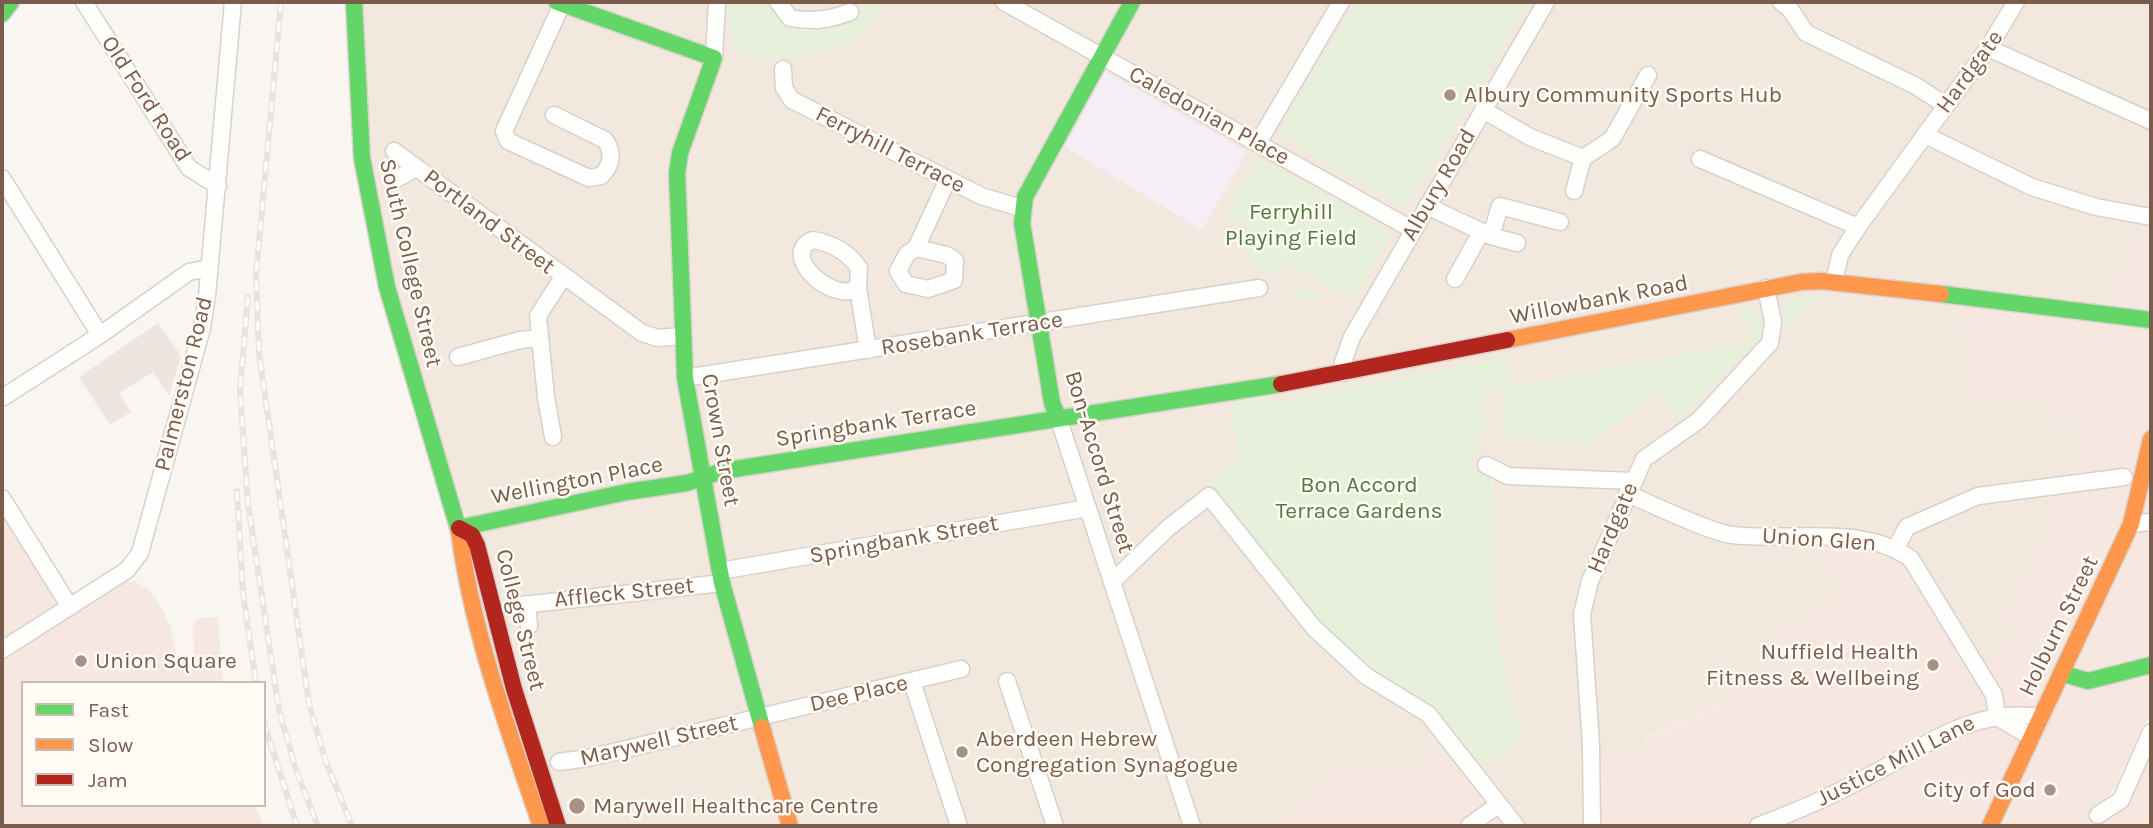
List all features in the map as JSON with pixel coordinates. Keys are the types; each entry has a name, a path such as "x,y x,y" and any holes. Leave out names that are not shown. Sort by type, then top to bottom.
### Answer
{"street":[{"path":"2,14 11,2"},
{"name":"Old Ford Road","path":"84,2 189,168 218,186"},
{"name":"Palmerston Road","path":"2,650 127,570 139,558 202,328 218,186 233,2"},
{"name":"South College Street","path":"354,2 362,158 373,220 412,378 459,528"},
{"path":"554,115 605,140 610,146 611,161 601,176 589,178 508,141 505,136 504,131 560,3 714,58 716,2"},
{"path":"778,2 790,18 805,21 830,20 850,12"},
{"name":"Caledonian Place","path":"1004,2 1413,230"},
{"path":"1021,208 1132,2"},
{"path":"1258,143 1341,2"},
{"name":"Albury Road","path":"1344,373 1343,362 1352,337 1546,2"},
{"path":"1780,2 1790,9 1806,33 1916,86 1945,105"},
{"name":"Hardgate","path":"1834,282 1840,255 1858,227 1988,48 2016,2"},
{"path":"1988,48 2151,121"},
{"name":"Crown Street","path":"714,58 680,153 677,173 681,336 685,378 721,577 790,826"},
{"name":"Ferryhill Terrace","path":"783,69 784,88 792,100 981,196 1021,208"},
{"path":"1574,191 1583,158 1612,139 1648,75"},
{"path":"1483,110 1530,137 1583,158"},
{"path":"1925,135 2032,187 2096,207 2151,217"},
{"name":"Portland Street","path":"394,151 642,333 658,338 681,336"},
{"path":"1700,159 1858,227"},
{"name":"Portland Street","path":"398,178 416,168"},
{"path":"2,178 100,335"},
{"path":"916,248 948,179"},
{"path":"1427,206 1485,235 1517,243"},
{"path":"1455,279 1485,235 1500,206 1560,222"},
{"name":"Bon-Accord Street","path":"1021,208 1052,404 1192,826"},
{"path":"2,398 100,335 189,272 209,268"},
{"name":"Portland Street","path":"553,437 538,316 563,277"},
{"name":"Willowbank Road","path":"1058,417 1344,373 1766,288 1834,282 2151,320"},
{"path":"858,288 869,350"},
{"name":"Rosebank Terrace","path":"685,378 1259,288"},
{"name":"Hardgate","path":"1592,826 1591,745 1582,614 1590,581 1644,459 1699,420 1766,348 1773,322 1766,288"},
{"path":"458,357 520,340 540,338"},
{"name":"Springbank Terrace","path":"703,477 722,471 1058,417"},
{"name":"Holburn Street","path":"1990,826 2132,524 2151,439"},
{"name":"Union Glen","path":"1486,465 1508,476 1630,487 1732,535 1847,539 1896,548 1907,527 1978,496 2124,477"},
{"name":"Wellington Place","path":"459,528 627,492 687,483 703,477"},
{"path":"1112,582 1168,528 1209,495 1292,604 1321,637 1366,676 1428,714 1516,826"},
{"path":"2,498 70,607"},
{"name":"Springbank Street","path":"721,577 1088,508"},
{"path":"2132,524 2151,522"},
{"name":"College Street","path":"459,528 465,576 496,697 541,826"},
{"name":"College Street","path":"459,528 472,535 477,545 514,689 558,826"},
{"path":"1896,548 1911,559 1994,695 1997,717"},
{"name":"Affleck Street","path":"529,626 520,605 721,577"},
{"path":"2061,673 2088,681 2151,665"},
{"name":"Dee Place","path":"758,718 961,669"},
{"path":"1007,681 1055,826"},
{"path":"912,682 959,826"},
{"name":"Justice Mill Lane","path":"1758,826 1863,779 1956,728 1978,719 2016,714 2041,717"},
{"name":"Justice Mill Lane","path":"1997,717 2031,737"},
{"name":"Marywell Street","path":"559,762 758,718"},
{"path":"2098,815 2121,800 2151,732"},
{"path":"1469,826 1498,805"}],"shaded area":[{"path":"354,2 2151,2 2151,716 2146,721 2115,787 1822,556 1846,594 1772,640 1791,671 1645,738 1647,743 1628,756 1592,826 1515,826 1452,741 1398,781 1354,761 1269,826 558,826 472,535 387,287"},
{"path":"1105,72 1247,151 1202,230 1065,147"},
{"path":"2151,123 2151,158 2139,153"},
{"path":"2151,175 2151,719 2146,721 2115,787 2098,808 2103,816 2151,742 2151,826 1592,826 1591,759 1628,756 1647,743 1645,739 1791,671 1772,640 1846,594 1822,556 1822,538 1896,548 1976,667 2017,642 2006,621 2046,534 2053,532 2046,478 2083,474 2083,420 2047,422 2044,399 1970,404 1961,311 1964,291 2109,309 2113,281 2130,279"},
{"path":"158,323 181,356 169,396 153,372 119,393 131,412 110,425 79,377"},
{"path":"2,500 68,606 2,649"},
{"path":"124,575 129,583 134,581 147,588 157,600 170,625 178,660 195,658 192,628 195,622 200,618 218,617 223,681 21,681 21,807 256,807 263,826 2,826 2,652"},
{"path":"1452,741 1516,826 1269,826 1354,761 1398,781"}],"green space":[{"path":"728,2 765,2 776,15 788,23 814,29 841,21 865,2 884,5 867,27 850,41 818,52 780,59 748,55 737,49 729,26"},
{"path":"1356,2 1528,2 1406,209 1278,134"},
{"name":"Ferryhill Playing Field","path":"1258,157 1392,233 1353,300 1297,268 1266,272 1251,264 1249,227 1226,214"},
{"path":"1301,289 1311,289 1325,299 1291,298"},
{"path":"1793,297 1825,297 1809,305 1786,332 1783,308"},
{"name":"Bon Accord Terrace Gardens","path":"1748,306 1757,311 1762,327 1760,342 1729,367 1679,419 1660,393 1588,444 1505,438 1502,389 1484,390 1486,433 1475,433 1482,452 1472,458 1469,473 1497,479 1493,484 1493,597 1500,645 1522,742 1477,766 1456,734 1437,712 1348,651 1320,624 1208,484 1238,458 1230,401 1264,396 1277,401 1506,357 1512,387 1750,342 1747,323 1740,323 1738,313"}],"railway":[{"path":"281,2 256,275 259,353 309,704 326,762 352,826"},
{"path":"248,297 240,390 248,504 279,710 296,770 318,826"},
{"path":"237,491 243,594 256,681"},
{"path":"266,729 297,826"}],"traffic: fast":[{"path":"2,14 11,2"},
{"path":"354,2 362,158 387,287 459,531"},
{"path":"557,2 714,58 680,153 677,173 685,378 722,583 762,727"},
{"path":"1036,307 1022,223 1025,197 1132,2"},
{"path":"1941,294 2151,320"},
{"path":"1036,307 1041,336"},
{"path":"1041,336 1052,403 1058,417"},
{"path":"459,528 627,492 687,483 722,471 1281,384"},
{"path":"2061,673 2088,681 2151,665"}],"traffic: slow":[{"path":"1507,340 1801,282 1821,281 1941,294"},
{"path":"1990,826 2131,524 2151,439"},
{"path":"459,531 482,643 541,826"},
{"path":"762,727 790,826"}],"traffic: jam":[{"path":"1281,384 1507,340"},
{"path":"459,528 472,535 477,545 514,689 558,826"}],"place":[{"name":"Albury Community Sports Hub","path":"1450,95"},
{"name":"Union Square","path":"81,661"},
{"name":"Nuffield Health Fitness & Wellbeing","path":"1933,665"},
{"name":"Aberdeen Hebrew Congregation Synagogue","path":"962,752"},
{"name":"City of God","path":"2050,790"},
{"name":"Marywell Healthcare Centre","path":"577,806"}]}
